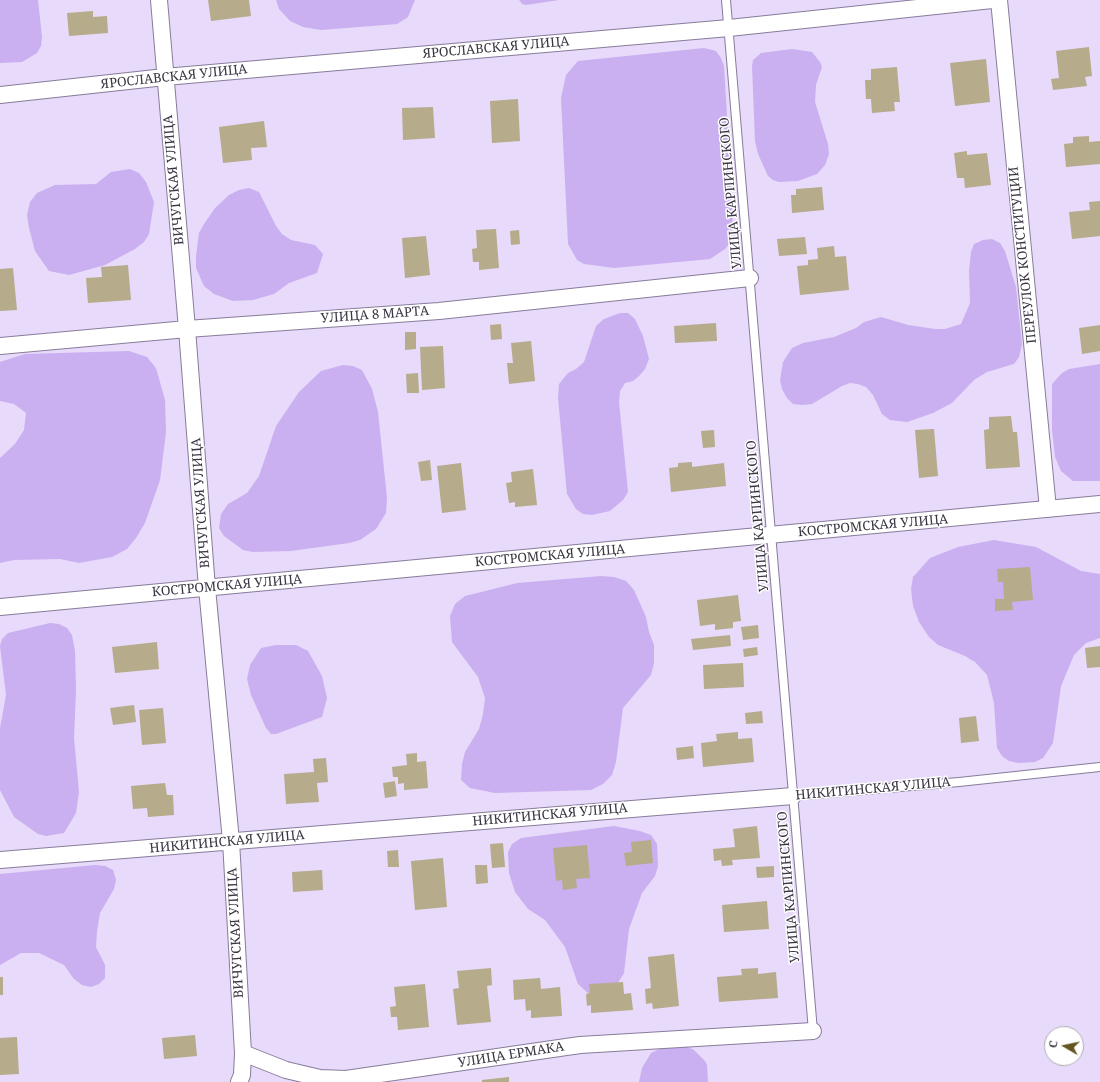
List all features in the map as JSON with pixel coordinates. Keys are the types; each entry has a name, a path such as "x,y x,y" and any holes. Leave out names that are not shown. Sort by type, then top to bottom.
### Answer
{"street":[{"name":"ВИЧУГСКАЯ УЛИЦА","path":"159,0 188,329 208,588 231,842 243,1053"},
{"name":"ЯРОСЛАВСКАЯ УЛИЦА","path":"0,95 166,77 729,28 992,0"},
{"name":"ПЕРЕУЛОК КОНСТИТУЦИИ","path":"999,0 1048,509"},
{"name":"УЛИЦА 8 МАРТА","path":"0,346 188,329 439,311 750,278"},
{"name":"КОСТРОМСКАЯ УЛИЦА","path":"0,607 1100,504"},
{"name":"НИКИТИНСКАЯ УЛИЦА","path":"0,860 793,796"},
{"name":"УЛИЦА ЕРМАКА","path":"243,1053 286,1070 320,1078 346,1079 580,1045 813,1031"},
{"path":"239,1082 242,1075 243,1053"}],"lane":[{"name":"УЛИЦА КАРПИНСКОГО","path":"726,0 813,1031"},
{"name":"НИКИТИНСКАЯ УЛИЦА","path":"793,796 959,782 1100,766"}],"shaded area":[{"path":"0,0 38,0 42,37 41,46 37,53 22,62 0,63"},
{"path":"276,0 415,0 408,17 397,24 321,30 303,27 290,21 279,9"},
{"path":"519,0 559,0 526,5 522,4"},
{"path":"704,48 716,51 724,66 733,215 730,243 725,249 710,259 614,268 584,264 577,260 568,244 561,98 566,75 578,61"},
{"path":"792,49 812,52 822,67 816,85 815,102 828,144 829,154 825,165 817,174 798,181 779,182 768,176 758,154 755,141 752,66 753,60 761,53"},
{"path":"130,169 139,173 146,182 154,202 149,234 144,242 135,249 105,265 69,275 49,271 35,251 27,215 30,202 37,193 55,185 96,184 111,172"},
{"path":"249,188 259,192 276,226 282,234 291,240 315,245 323,254 317,273 289,283 274,294 253,300 233,301 214,294 204,286 196,268 199,233 215,208 229,195 239,190"},
{"path":"992,239 1000,243 1005,251 1016,287 1022,344 1019,357 1014,364 987,372 974,380 952,403 933,413 907,422 890,420 882,414 873,395 866,387 858,384 850,383 842,386 812,404 793,404 787,398 782,389 780,380 783,362 792,348 803,343 834,337 856,328 864,322 881,317 908,325 935,329 945,329 961,324 970,303 969,271 971,252 974,244 983,240"},
{"path":"620,313 628,313 635,319 643,336 649,359 645,369 639,376 633,381 625,383 620,391 619,402 628,492 623,500 610,511 592,515 583,514 576,509 567,494 558,398 559,384 568,373 576,369 584,362 596,326 604,319"},
{"path":"129,351 147,357 156,368 165,400 166,432 160,480 145,523 136,538 127,549 112,557 79,563 60,559 14,560 0,563 0,458 15,444 24,430 26,413 14,404 0,401 0,362 25,354"},
{"path":"1100,364 1100,481 1073,481 1061,471 1055,457 1052,430 1052,384 1062,373 1069,369"},
{"path":"343,365 353,366 362,370 372,389 378,412 387,498 386,513 376,529 360,540 349,543 291,551 253,552 243,550 224,536 219,528 221,514 228,504 247,493 259,476 276,426 299,392 321,371"},
{"path":"994,540 1036,547 1081,571 1100,574 1100,638 1086,643 1074,655 1061,686 1053,743 1043,758 1035,762 1018,763 1009,761 1002,756 997,748 994,703 987,675 975,662 965,656 938,645 929,637 919,622 913,606 911,589 913,577 930,558 958,547"},
{"path":"601,576 614,577 626,581 634,590 646,617 649,632 654,645 654,663 651,675 623,708 616,762 612,775 603,784 591,790 495,793 470,788 461,780 462,764 465,752 479,729 485,698 478,677 452,642 450,616 455,604 465,596 517,583"},
{"path":"50,623 59,624 67,628 72,635 75,651 76,690 74,738 79,792 76,813 64,833 46,836 38,834 14,817 0,790 0,728 6,695 0,646 2,639 8,633"},
{"path":"276,645 296,645 308,651 322,676 327,698 322,717 276,734 271,734 266,728 251,695 247,679 250,665 261,648"},
{"path":"614,826 640,831 651,835 657,844 658,866 655,876 642,893 629,929 624,973 616,986 589,994 578,984 565,947 545,920 528,909 515,892 509,873 508,852 512,844 521,838"},
{"path":"95,865 105,866 113,870 116,880 114,889 100,913 97,931 96,947 105,965 105,978 99,984 91,987 82,985 74,979 64,965 39,953 21,953 0,965 0,874"},
{"path":"684,1045 694,1050 705,1061 707,1065 708,1082 639,1082 642,1068 651,1053 662,1048"}],"building":[{"path":"208,0 249,0 251,16 211,21"},
{"path":"93,11 93,17 107,16 108,33 69,36 67,13"},
{"path":"1089,47 1092,76 1085,77 1087,86 1053,90 1051,79 1059,78 1056,51"},
{"path":"986,59 990,102 955,106 950,63"},
{"path":"897,67 900,102 894,102 895,111 872,113 871,99 866,99 865,80 871,80 871,69"},
{"path":"518,99 520,141 492,143 490,101"},
{"path":"433,107 435,138 403,140 402,108"},
{"path":"264,121 267,147 251,148 252,160 223,163 219,127"},
{"path":"1089,136 1089,142 1100,141 1100,164 1066,167 1064,144 1073,143 1073,137"},
{"path":"967,151 967,155 987,153 991,185 965,188 964,178 957,178 954,153"},
{"path":"822,187 824,210 792,213 791,195 796,195 796,189"},
{"path":"1100,201 1100,236 1072,239 1069,212 1090,210 1089,202"},
{"path":"496,229 499,268 479,270 479,262 473,262 472,249 477,248 476,230"},
{"path":"519,230 520,244 511,245 510,231"},
{"path":"426,236 430,275 405,278 402,238"},
{"path":"805,237 807,254 779,256 777,239"},
{"path":"834,246 835,257 846,256 849,290 800,295 797,266 808,265 808,260 818,259 817,248"},
{"path":"128,265 131,300 88,303 86,278 102,277 101,267"},
{"path":"13,268 17,310 0,311 0,269"},
{"path":"716,323 717,341 675,343 674,326"},
{"path":"501,324 502,339 491,340 490,325"},
{"path":"1100,325 1100,351 1082,354 1079,328"},
{"path":"405,332 416,332 416,349 405,350"},
{"path":"531,341 535,381 509,384 507,363 513,363 511,343"},
{"path":"443,346 445,388 422,390 420,347"},
{"path":"418,373 419,393 407,393 406,374"},
{"path":"1011,416 1013,432 1017,432 1020,467 986,469 984,430 989,429 989,417"},
{"path":"934,429 938,476 919,478 915,430"},
{"path":"714,430 715,447 703,448 701,431"},
{"path":"430,460 432,480 421,481 418,462"},
{"path":"692,462 692,467 724,463 726,486 671,492 669,468 678,467 678,463"},
{"path":"461,463 466,510 442,513 437,466"},
{"path":"533,469 537,505 515,507 515,502 509,503 506,483 512,482 511,472"},
{"path":"1030,567 1033,600 1012,602 1013,610 995,611 995,599 1004,599 1003,582 998,582 997,569"},
{"path":"738,595 741,621 733,622 733,628 715,630 715,624 700,626 697,600"},
{"path":"758,625 759,638 743,640 741,627"},
{"path":"730,635 731,646 693,650 691,639"},
{"path":"157,642 159,669 115,673 112,647"},
{"path":"1100,646 1100,667 1087,668 1085,648"},
{"path":"757,647 758,655 744,657 743,649"},
{"path":"743,663 744,687 704,689 703,665"},
{"path":"134,705 136,722 113,725 110,708"},
{"path":"163,708 166,743 142,745 139,710"},
{"path":"762,711 763,723 746,724 745,713"},
{"path":"976,716 979,741 961,743 959,718"},
{"path":"738,732 738,739 752,738 754,762 703,767 701,743 717,741 716,734"},
{"path":"693,746 694,758 677,760 676,748"},
{"path":"417,753 417,762 426,761 428,788 404,790 404,783 398,784 398,777 393,777 392,767 407,765 406,754"},
{"path":"326,758 328,782 317,783 319,802 286,804 284,774 314,772 313,759"},
{"path":"395,781 397,796 385,798 383,783"},
{"path":"165,783 167,795 173,795 174,815 148,817 147,808 133,809 131,786"},
{"path":"757,826 760,858 732,860 733,865 722,866 721,860 714,861 713,849 735,847 733,829"},
{"path":"651,840 653,863 626,866 624,853 632,852 631,842"},
{"path":"503,843 505,867 492,868 490,844"},
{"path":"587,845 590,878 576,879 577,888 563,890 562,880 556,881 553,848"},
{"path":"398,850 399,867 388,867 387,851"},
{"path":"443,858 447,907 415,910 411,861"},
{"path":"475,865 487,865 488,883 476,884"},
{"path":"774,866 774,877 757,878 756,867"},
{"path":"322,870 323,890 293,892 292,872"},
{"path":"767,901 769,929 724,932 722,905"},
{"path":"674,954 679,1006 653,1009 652,1003 646,1004 645,989 651,988 648,957"},
{"path":"491,968 492,985 487,986 491,1022 457,1025 453,989 459,988 457,971"},
{"path":"758,968 758,974 776,972 778,998 719,1002 717,977 742,975 741,969"},
{"path":"0,977 3,977 3,995 0,995"},
{"path":"540,978 541,989 560,987 562,1016 531,1018 531,1010 526,1011 525,999 514,1000 513,980"},
{"path":"623,982 624,994 631,993 633,1010 591,1013 591,1005 587,1006 586,994 590,993 589,984"},
{"path":"425,984 429,1027 398,1030 397,1017 391,1017 390,1007 396,1006 394,987"},
{"path":"195,1035 197,1056 164,1059 162,1038"},
{"path":"17,1037 19,1074 0,1075 0,1038"},
{"path":"509,1077 509,1082 482,1082 482,1080"}]}
